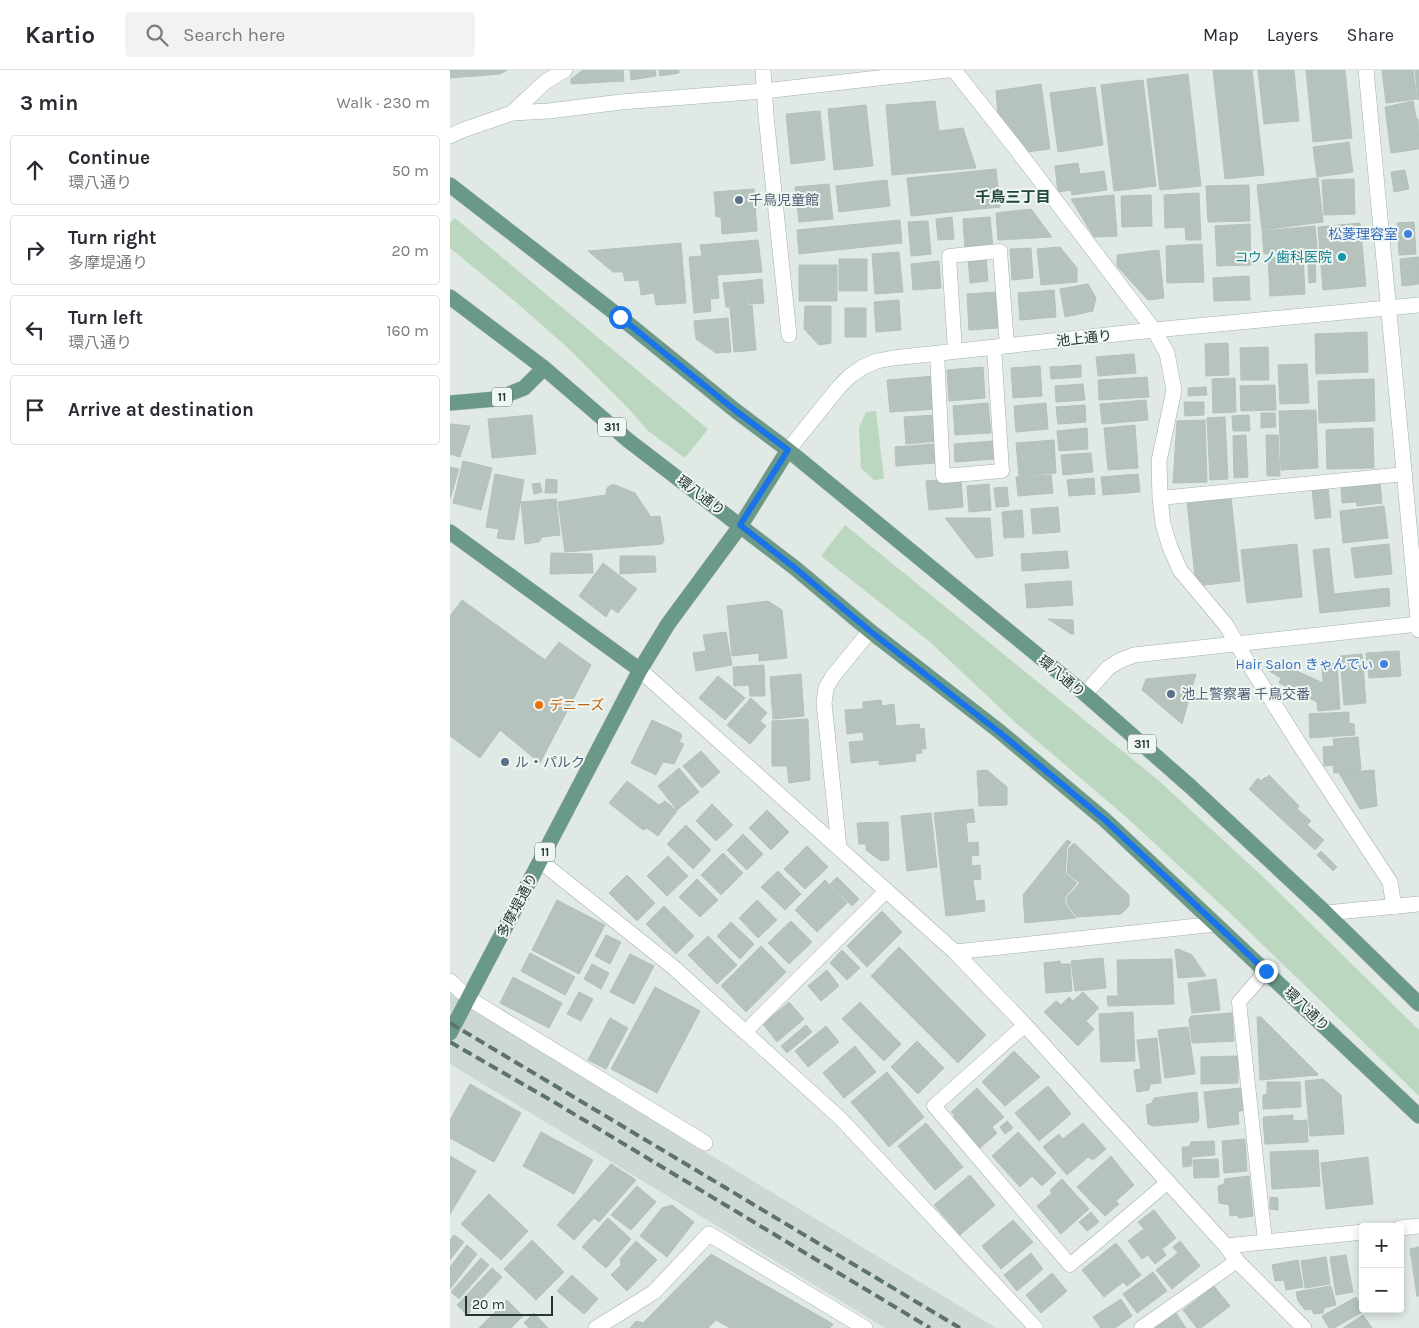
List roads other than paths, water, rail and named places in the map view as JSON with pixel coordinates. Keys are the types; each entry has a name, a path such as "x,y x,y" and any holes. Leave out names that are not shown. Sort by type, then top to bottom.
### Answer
{"main road":[{"name":"環八通り","path":"450,185 788,450 1085,694 1191,787 1326,913 1419,1004"},
{"name":"環八通り","path":"450,297 544,368 628,441 795,568 870,631 999,732 1098,814 1419,1116"},
{"name":"11","path":"450,404 496,399 517,391 524,388 544,368"},
{"name":"多摩堤通り","path":"450,1033 640,670 668,624 740,525 788,450"},
{"path":"450,532 640,670"}],"street":[{"path":"512,113 545,82 564,70"},
{"path":"763,70 789,335"},
{"path":"450,136 512,113 764,91 948,70"},
{"path":"954,70 1154,330 1167,353 1174,390 1159,461 1163,524 1170,547 1180,570 1226,625 1296,739 1390,882 1394,907"},
{"path":"1085,694 1108,668 1119,660 1134,655 1419,626 1366,70"},
{"name":"池上通り","path":"788,450 850,376 863,367 877,361 1154,330 1419,305"},
{"path":"840,847 824,703 826,688 833,676 870,631"},
{"path":"640,670 956,952 1168,1182 1226,1246 1237,1261 1304,1328"},
{"path":"540,861 673,967 745,1032"},
{"path":"1326,913 1419,904"},
{"path":"956,952 1216,924"},
{"path":"450,981 468,998 705,1143"},
{"path":"1404,1228 1419,1226"},
{"path":"1226,1246 1359,1232"},
{"path":"596,1328 654,1292 709,1234 865,1328"}],"lane":[{"path":"937,353 943,476 1002,471 1000,251 949,256 955,351"},
{"path":"1160,498 1405,474"},
{"path":"887,890 745,1032 841,1119 1036,1328"},
{"path":"1265,1242 1239,1002 1266,971"},
{"path":"1024,1025 934,1106 1070,1265 1168,1182"},
{"path":"1142,1328 1237,1261"}],"railway":[{"path":"450,1023 960,1328"},
{"path":"450,1042 554,1102 930,1328"}],"place":[{"name":"千鳥児童館","path":"739,200"},
{"name":"松菱理容室","path":"1408,234"},
{"name":"コウノ歯科医院","path":"1342,257"},
{"name":"Hair Salon きゃんでぃ","path":"1384,664"},
{"name":"池上警察署 千鳥交番","path":"1171,694"},
{"name":"デニーズ","path":"539,705"},
{"name":"ル・パルク","path":"505,762"}],"district":[{"name":"千鳥三丁目","path":"1013,197"}]}
